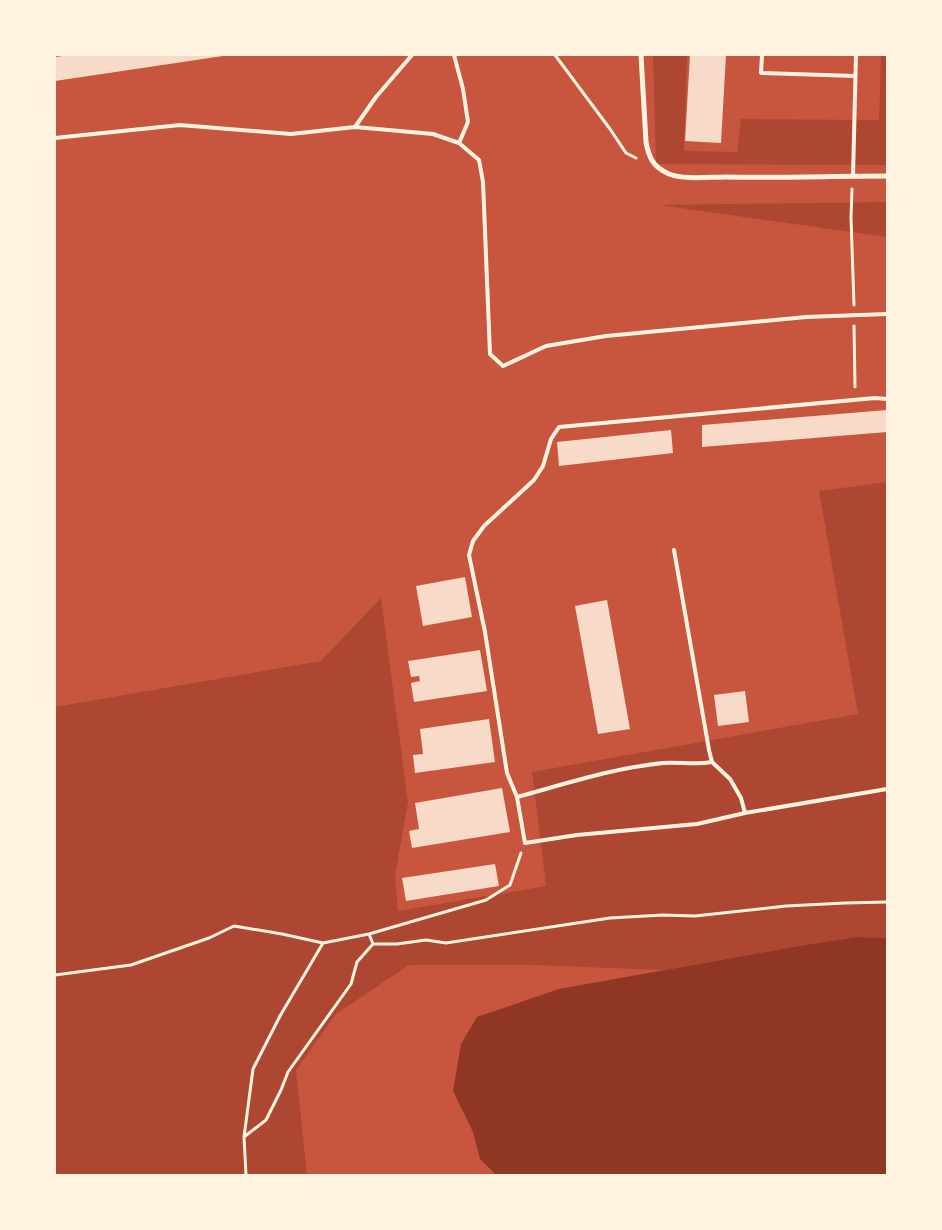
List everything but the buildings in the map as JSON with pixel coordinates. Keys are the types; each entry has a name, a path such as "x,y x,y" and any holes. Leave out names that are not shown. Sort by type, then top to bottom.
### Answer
{"street":[{"path":"641,55 648,154 656,167 670,175 687,177 887,176"}],"lane":[{"path":"355,127 376,97 412,55"},
{"path":"454,55 463,89 468,122 459,143"},
{"path":"762,55 761,73 855,76"},
{"path":"853,176 856,55"},
{"path":"55,138 180,125 291,134 355,127 433,134 459,143 479,160 481,168 490,354 503,366 546,346 606,336 806,317 887,314"},
{"path":"887,399 875,398 559,427 551,439 543,466 534,480 484,526 473,541 469,555 485,632 507,773 517,797 525,843 577,835 698,824 745,813 887,789"},
{"path":"674,550 712,762 730,779 745,813"},
{"path":"517,797 611,772 664,763 700,764 712,762"}],"path":[{"path":"555,55 626,153 656,167"},
{"path":"853,176 851,218 855,400"},
{"path":"55,975 131,965 209,938 234,926 323,943 369,934 486,900 510,885 525,843"},
{"path":"244,1137 266,1120 288,1072 351,984 357,962 373,944 398,944 426,940 446,943 610,918 663,915 695,916 786,906 887,902"},
{"path":"369,934 373,944"},
{"path":"246,1175 244,1137 253,1069 280,1016 323,943"}],"shaded area":[{"path":"653,55 687,55 684,151 737,152 741,119 879,120 881,55 887,55 887,165 656,164"},
{"path":"887,202 887,237 659,205"},
{"path":"887,482 887,938 857,937 663,970 533,965 409,965 336,1014 296,1070 307,1175 55,1175 55,707 321,661 381,598 408,802 395,876 398,911 546,886 532,772 858,714 819,491"},
{"path":"857,937 887,938 887,1175 496,1175 480,1159 473,1132 453,1091 461,1044 477,1017 559,989"}]}
